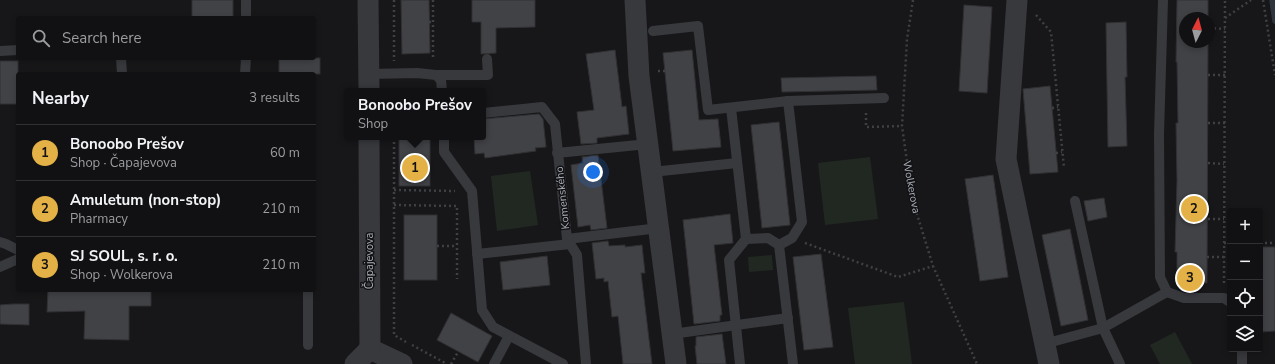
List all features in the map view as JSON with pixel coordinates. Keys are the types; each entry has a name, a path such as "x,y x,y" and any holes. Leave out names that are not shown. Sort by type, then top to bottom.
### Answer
{"street":[{"path":"368,0 369,82"},
{"path":"636,0 639,76 676,364"},
{"path":"1025,5 1006,158 1049,364"},
{"name":"Čapajevova","path":"369,140 370,349"},
{"path":"355,364 370,349 399,363"}],"lane":[{"path":"246,0 246,16"},
{"path":"1163,0 1159,134 1160,277 1167,292 1184,298 1227,300"},
{"path":"653,31 698,26 708,110 788,101 884,98"},
{"path":"0,51 16,50"},
{"path":"369,82 394,73 417,72 435,74 488,75 487,59"},
{"path":"121,60 122,72"},
{"path":"245,72 246,60"},
{"path":"435,74 442,80 442,88"},
{"path":"779,245 792,238 802,222 788,101"},
{"name":"Komenského","path":"486,113 542,108 555,124 557,153 568,241 577,255 586,364"},
{"path":"731,108 746,239 729,260 740,364"},
{"path":"444,140 444,152 472,191 482,310 493,327 563,364"},
{"path":"557,153 648,144"},
{"path":"652,172 737,163"},
{"path":"1075,201 1103,328 1120,364"},
{"path":"477,254 659,228"},
{"path":"746,239 768,238 779,245"},
{"path":"0,242 16,249"},
{"path":"779,245 793,364"},
{"path":"0,267 16,260"},
{"path":"308,292 308,345"},
{"path":"1044,344 1103,328 1167,292"},
{"path":"672,334 788,318"},
{"path":"494,364 509,336"},
{"path":"1242,352 1242,364"}],"path":[{"path":"394,0 394,73"},
{"path":"433,0 435,74"},
{"name":"Wolkerova","path":"913,0 907,39 902,126 912,198 933,266 977,364"},
{"path":"1225,0 1224,257 1227,300"},
{"path":"1225,18 1251,0"},
{"path":"1263,0 1275,75"},
{"path":"1025,5 1051,32 1064,168"},
{"path":"1215,28 1225,28"},
{"path":"657,72 665,71"},
{"path":"1208,75 1225,75"},
{"path":"865,98 866,128 902,126"},
{"path":"1052,108 1058,107"},
{"path":"1208,123 1225,123"},
{"path":"394,140 394,335 447,364"},
{"path":"1056,152 1062,152"},
{"path":"1208,163 1224,164"},
{"path":"369,190 472,191"},
{"path":"394,206 457,206 457,279"},
{"path":"1208,219 1224,219"},
{"path":"792,238 898,277 933,266"},
{"path":"1263,243 1275,243"},
{"path":"438,246 457,246"},
{"path":"1207,257 1224,257"},
{"path":"451,364 458,352"}],"shaded area":[{"path":"870,157 878,219 825,225 818,163"},
{"path":"530,171 538,225 497,231 491,176"},
{"path":"772,255 773,270 749,272 748,257"},
{"path":"904,302 912,364 855,364 848,308"},
{"path":"1175,332 1192,364 1160,364 1150,345"}],"building":[{"path":"192,0 233,0 233,16 192,16"},
{"path":"401,0 429,0 430,53 402,54"},
{"path":"472,0 535,0 535,27 496,28 496,53 481,54 481,22 472,22"},
{"path":"1177,0 1208,0 1208,12 1179,12 1179,48 1208,48 1207,283 1179,283 1177,280 1177,252 1175,252 1177,181 1176,123 1178,123 1176,62"},
{"path":"964,5 992,7 987,93 959,91"},
{"path":"1126,22 1127,77 1125,77 1127,146 1108,147 1106,23"},
{"path":"615,50 622,107 626,106 629,134 597,138 597,143 581,144 577,112 594,110 586,54"},
{"path":"692,50 699,120 718,119 721,147 673,151 663,53"},
{"path":"316,58 320,58 320,74 316,74 316,72 279,72 279,60 316,60"},
{"path":"0,61 18,61 18,72 16,72 16,104 0,104"},
{"path":"876,76 877,90 782,92 781,78"},
{"path":"1050,86 1058,172 1030,174 1023,89"},
{"path":"539,114 543,119 546,147 535,148 536,151 485,158 484,153 475,154 474,140 486,140 486,119"},
{"path":"779,122 790,225 762,228 751,125"},
{"path":"399,140 430,140 430,186 399,186"},
{"path":"598,155 607,228 591,230 590,225 578,227 571,165 583,163 582,157"},
{"path":"993,175 1008,277 980,281 965,179"},
{"path":"1104,198 1107,217 1088,221 1084,201"},
{"path":"730,214 733,243 714,245 722,315 720,315 720,321 694,324 683,220"},
{"path":"404,215 437,215 437,280 404,280"},
{"path":"1070,229 1088,320 1061,326 1042,235"},
{"path":"608,241 609,246 625,245 625,247 642,245 645,273 641,273 652,364 623,364 618,316 612,317 608,281 604,282 604,278 596,279 592,243"},
{"path":"1263,247 1275,247 1275,331 1263,332"},
{"path":"821,254 833,347 804,350 793,257"},
{"path":"547,256 550,285 503,290 500,262"},
{"path":"48,292 151,292 151,306 129,306 129,340 84,339 85,311 47,312"},
{"path":"29,304 29,325 0,324 0,305"},
{"path":"451,313 492,336 478,362 437,340"},
{"path":"722,334 726,364 697,364 695,346 696,337"}],"waterway":[{"path":"1272,0 1275,21"}],"place":[{"name":"Bonoobo Prešov","path":"415,168"},
{"name":"Amuletum (non-stop)","path":"1194,209"},
{"name":"SJ SOUL, s. r. o.","path":"1190,278"}]}
